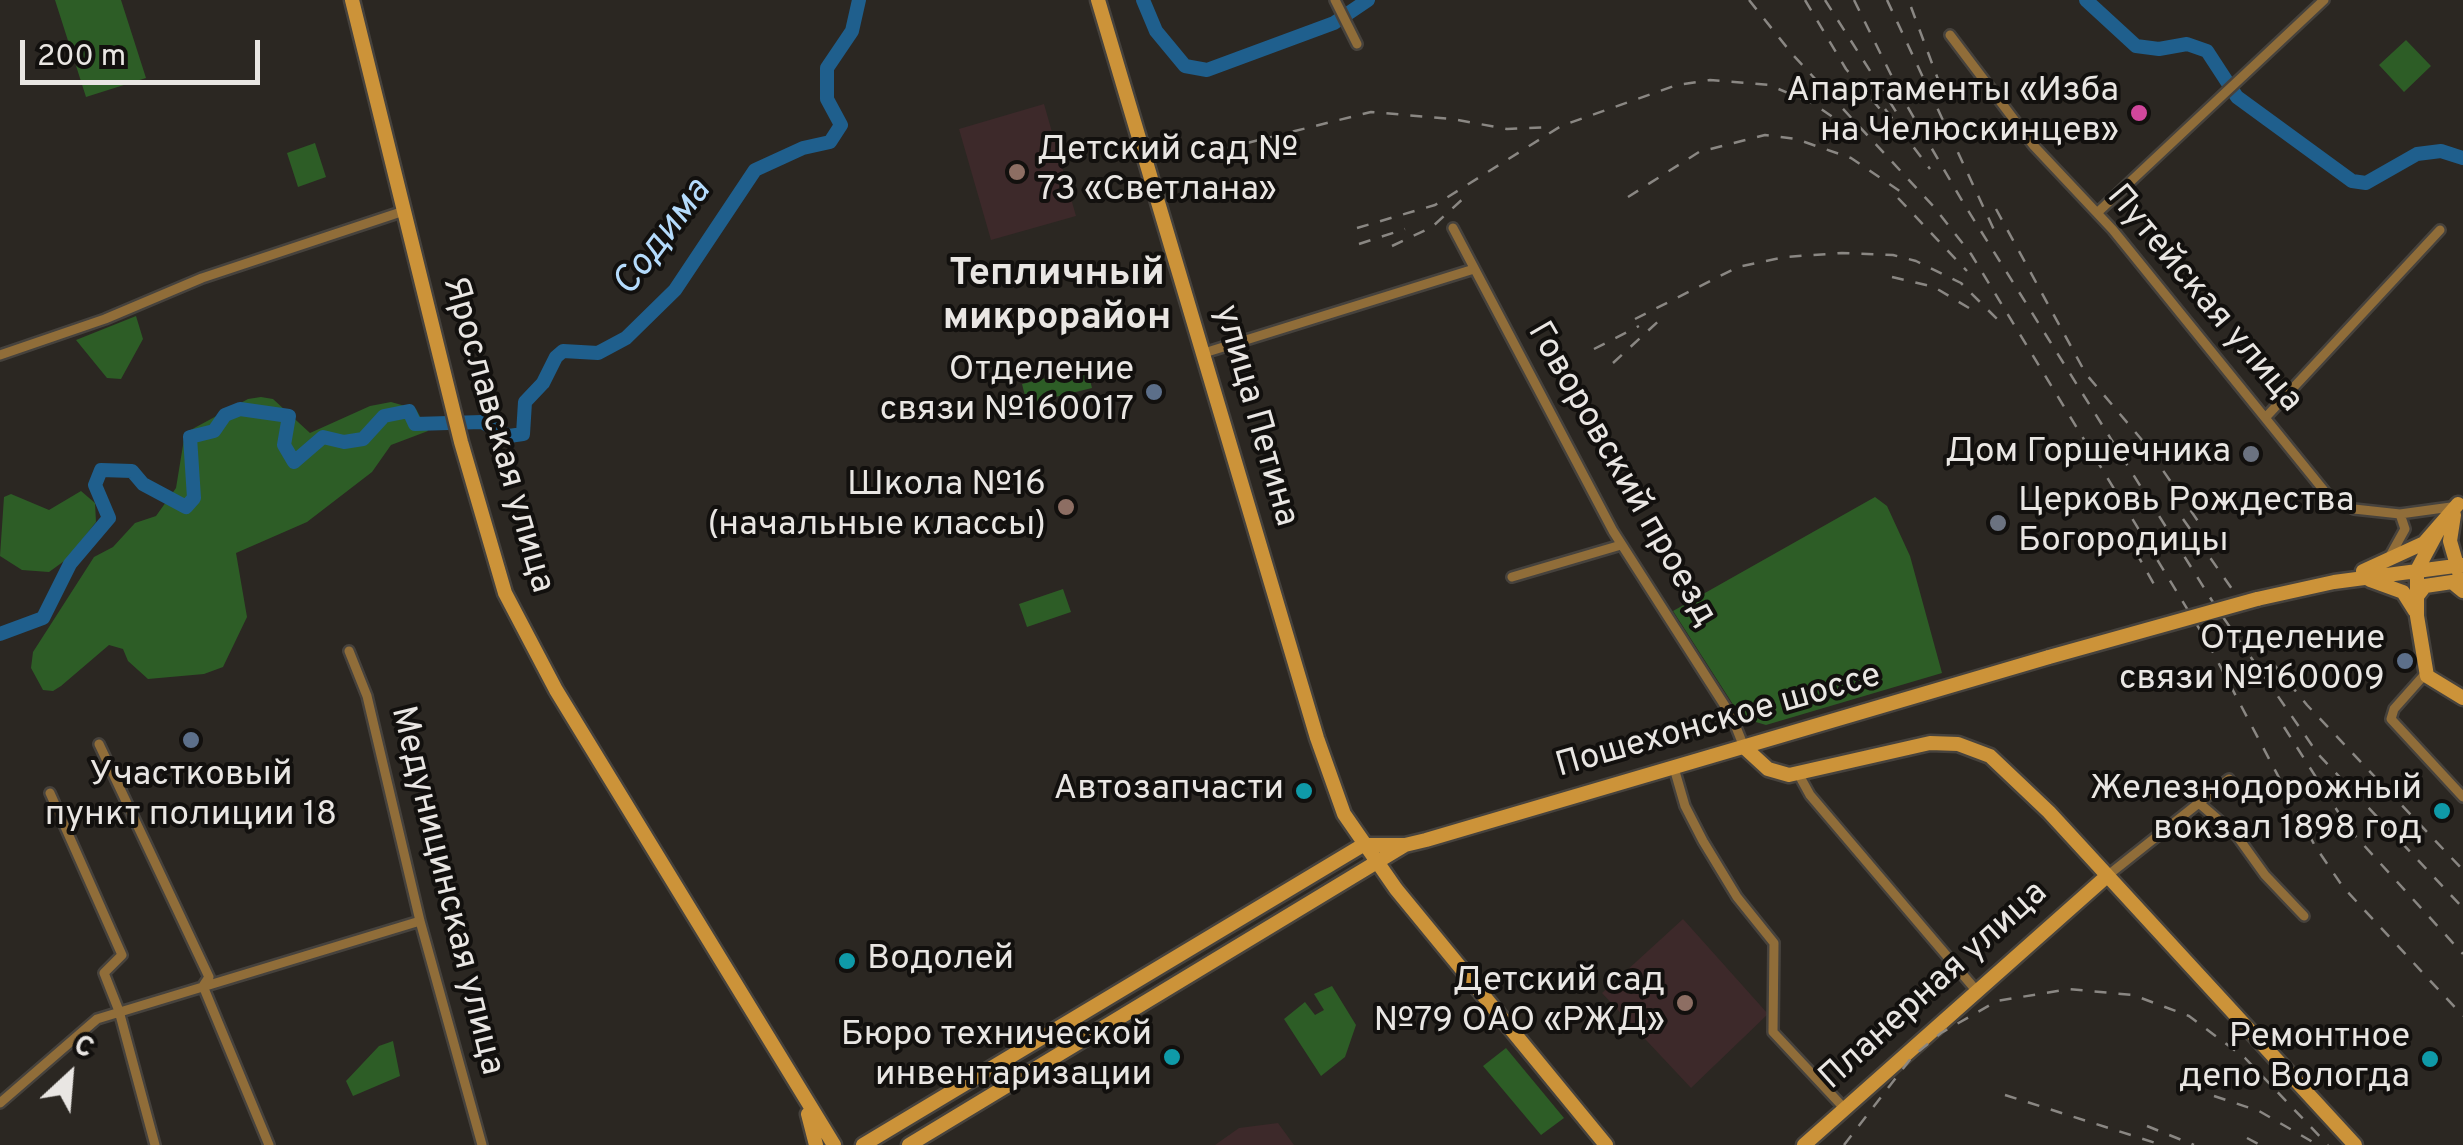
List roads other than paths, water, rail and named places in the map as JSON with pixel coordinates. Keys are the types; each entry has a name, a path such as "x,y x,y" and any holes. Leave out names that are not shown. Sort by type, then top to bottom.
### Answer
{"main road":[{"name":"улица Петина","path":"1098,0 1317,738 1344,814 1362,845"},
{"name":"Ярославская улица","path":"352,4 460,442 490,550 520,625 805,1104 834,1145"},
{"path":"2458,506 2439,529 2417,570 2415,598 2430,678 2463,698"},
{"path":"2458,506 2450,541 2461,565 2463,589"},
{"path":"2417,570 2432,556 2458,506"},
{"path":"2334,582 2406,554 2439,529"},
{"path":"2334,582 2461,565"},
{"path":"2334,582 2372,580 2394,586 2418,616"},
{"name":"Пошехонское шоссе","path":"1362,845 1406,845 2049,657 2257,599 2334,582"},
{"path":"2415,598 2424,586 2452,582 2463,589"},
{"path":"2430,678 2463,683"},
{"path":"1744,747 1768,768 1799,774 1916,745 1972,747 2010,772 2355,1145"},
{"path":"868,1143 1362,845 1606,1145"},
{"name":"Пошехонское шоссе","path":"909,1145 1406,845"},
{"name":"Планерная улица","path":"1804,1145 2107,876"},
{"path":"1213,934 1224,953"},
{"name":"Ярославская улица","path":"805,1104 816,1145"}],"street":[{"path":"2097,213 2324,0"},
{"path":"1337,5 1357,44"},
{"name":"Путейская улица","path":"1950,35 2034,146 2097,213 2330,498 2354,509 2400,514 2428,514 2458,506"},
{"path":"0,355 105,320 202,278 404,211"},
{"name":"Говоровский проезд","path":"1453,228 1621,546 1732,717 1744,747"},
{"path":"2266,417 2440,230"},
{"path":"1204,352 1474,269"},
{"path":"2383,564 2404,535 2400,514"},
{"path":"1512,577 1621,546"},
{"name":"Медуницинская улица","path":"349,652 367,696 420,921 482,1145"},
{"path":"2430,678 2394,709 2391,719 2463,797"},
{"path":"98,744 209,977 204,986"},
{"path":"1674,768 1685,806 1703,841 1737,898 1774,942 1772,1032 1844,1108"},
{"path":"1799,774 1810,795 1975,990"},
{"path":"2107,876 2230,779"},
{"path":"50,792 122,954 104,973 120,1011 155,1145"},
{"path":"2199,804 2237,836 2265,875 2304,916"},
{"path":"0,1102 97,1019 420,921"},
{"path":"204,986 269,1145"}],"waterway":[{"name":"Содима","path":"0,634 43,618 70,564 109,518 95,485 101,470 132,471 143,484 186,507 194,498 190,437 214,431 225,415 240,409 289,416 284,445 294,462 323,437 344,442 363,439 384,416 409,411 415,424 482,422 509,436 523,434 525,402 543,383 556,357 563,351 598,353 626,338 675,290 755,170 803,148 830,142 841,125 827,99 827,68 852,31 859,0"},
{"name":"Содима","path":"1143,0 1156,31 1185,66 1207,70 1334,23 1368,0"},
{"path":"2086,0 2136,46 2159,49 2187,44 2207,51 2237,97 2352,181 2366,183 2417,154 2441,151 2463,158"}],"railway":[{"path":"1749,0 1793,55 1934,207 1971,254 2208,643 2315,846 2343,887 2463,1016"},
{"path":"1805,0 1846,69 1891,122"},
{"path":"1825,0 1900,118"},
{"path":"1854,0 1903,99 1964,204 2216,607 2318,754 2463,908"},
{"path":"1887,0 1995,232"},
{"path":"1911,7 1939,82"},
{"path":"1357,228 1435,205 1561,126 1677,85 1710,80 1769,85 1814,104 1844,125"},
{"path":"1885,109 1930,169"},
{"path":"1223,149 1371,112 1452,119 1507,129 1552,127"},
{"path":"1628,197 1699,152 1765,135 1796,139 1851,158 1907,196"},
{"path":"1392,246 1432,227 1466,196"},
{"path":"1898,198 1967,271"},
{"path":"1996,209 2086,374 2142,440 2202,527"},
{"path":"1359,244 1405,229"},
{"path":"1635,319 1738,267 1785,257 1842,253 1893,255 1916,261 1961,283 1999,321"},
{"path":"1892,277 1934,287 1974,311"},
{"path":"1613,363 1664,316"},
{"path":"1594,349 1639,326"},
{"path":"2183,519 2232,589"},
{"path":"2124,531 2155,586"},
{"path":"2258,645 2307,705 2463,870"},
{"path":"2284,727 2349,829 2463,954"},
{"path":"1844,1145 1912,1057 1941,1033 1997,1001 2069,989 2133,995 2189,1016 2245,1058 2328,1145"},
{"path":"2005,1095 2162,1145"},
{"path":"2214,1096 2259,1111 2318,1145"},
{"path":"2147,1126 2194,1145"},
{"path":"2247,1138 2260,1145"}],"place":[{"name":"Апартаменты «Изба на Челюскинцев»","path":"2139,113"},
{"name":"Детский сад № 73 «Светлана»","path":"1017,172"},
{"name":"Отделение связи №160017","path":"1154,392"},
{"name":"Дом Горшечника","path":"2251,454"},
{"name":"Школа №16 (начальные классы)","path":"1066,507"},
{"name":"Церковь Рождества Богородицы","path":"1998,523"},
{"name":"Отделение связи №160009","path":"2405,661"},
{"name":"Участковый пункт полиции 18","path":"191,740"},
{"name":"Автозапчасти","path":"1304,791"},
{"name":"Железнодорожный вокзал 1898 год","path":"2442,811"},
{"name":"Водолей","path":"847,961"},
{"name":"Детский сад №79 ОАО «РЖД»","path":"1685,1003"},
{"name":"Бюро технической инвентаризации","path":"1172,1057"},
{"name":"Ремонтное депо Вологда","path":"2430,1059"}],"district":[{"name":"Тепличный микрорайон","path":"1057,298"}]}
